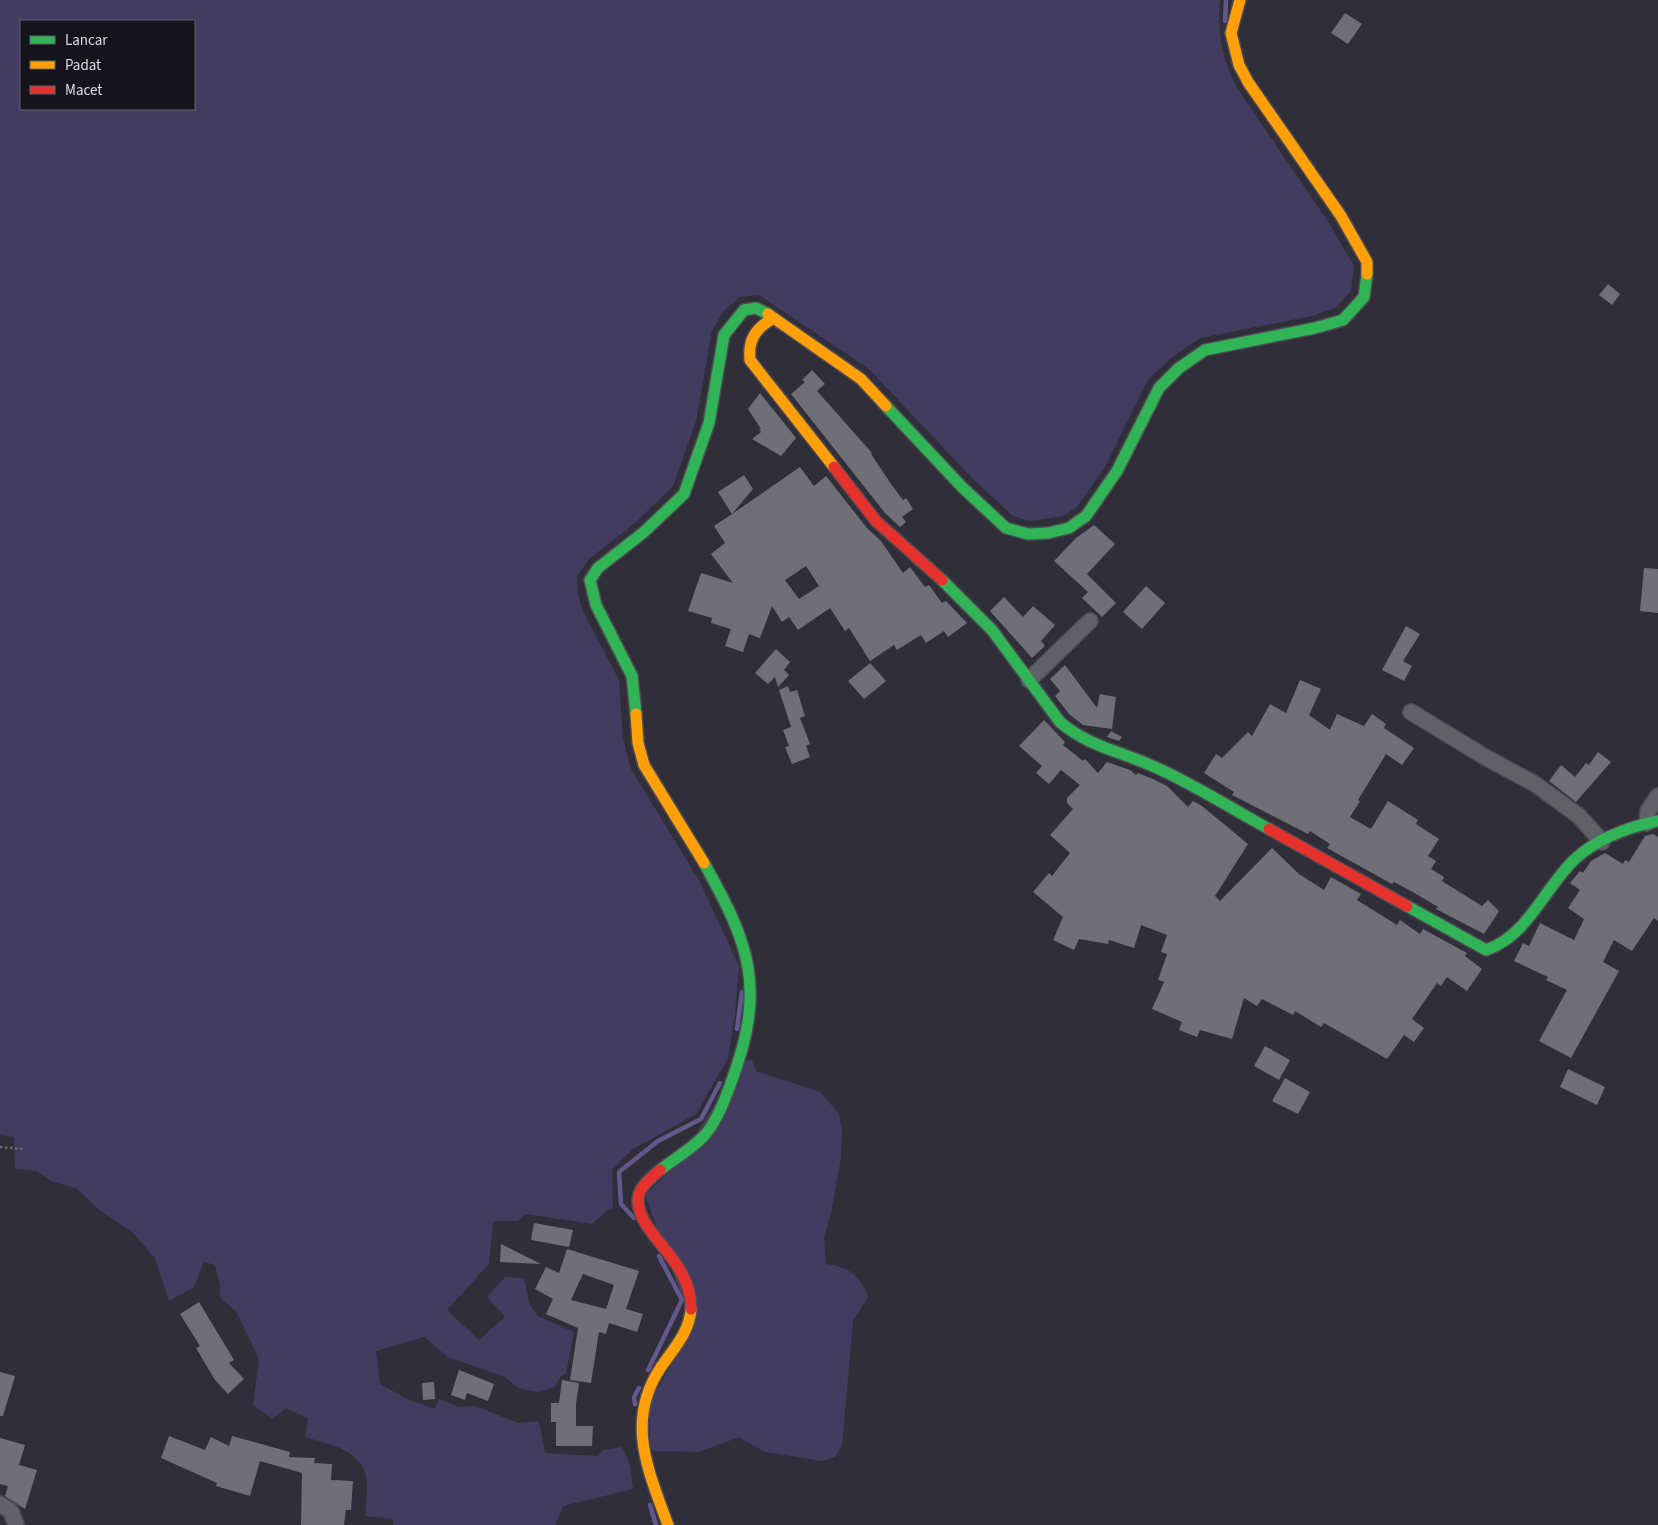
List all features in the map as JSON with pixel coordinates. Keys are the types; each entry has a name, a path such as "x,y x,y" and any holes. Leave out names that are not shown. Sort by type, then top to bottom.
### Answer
{"street":[{"path":"668,1525 644,1460 641,1442 642,1420 645,1400 652,1383 688,1326 691,1299 683,1272 647,1225 638,1200 640,1192 657,1174 705,1135 716,1117 739,1058 751,1006 748,961 717,887 669,803 644,764 636,737 632,677 617,643 595,606 590,580 598,568 644,532 684,494 709,423 724,335 734,320 744,310 756,308 861,379 962,487 1006,528 1028,534 1048,534 1069,528 1086,516 1117,471 1159,388 1179,368 1205,350 1315,328 1343,320 1364,297 1367,262 1340,216 1248,82 1239,64 1231,33 1240,0"},
{"path":"772,319 753,333 748,345 750,360 876,521 972,608 992,630 1060,722 1073,736 1102,749 1158,768 1486,950 1501,946 1535,910 1557,879 1576,858 1602,842 1652,822 1648,811 1658,796"},
{"path":"1029,680 1090,621"},
{"path":"1411,712 1484,757 1535,784 1578,816 1602,842"},
{"path":"0,1504 10,1511 16,1525"}],"path":[{"path":"0,1147 23,1149"}],"shaded area":[{"path":"0,0 1220,0 1220,35 1222,46 1227,66 1237,88 1329,223 1354,266 1351,291 1335,308 1312,316 1200,338 1171,358 1148,380 1106,465 1077,507 1063,516 1030,521 1013,516 972,478 869,369 759,295 739,297 724,311 712,330 696,421 673,486 635,523 589,559 577,576 578,595 583,611 619,680 623,739 631,769 700,882 739,966 735,1013 728,1058 696,1114 633,1149 612,1170 613,1209 608,1210 592,1224 526,1214 518,1221 493,1221 489,1264 447,1310 479,1340 505,1317 487,1297 505,1277 524,1278 529,1303 538,1316 574,1332 566,1374 560,1377 555,1387 539,1392 520,1389 505,1377 448,1357 424,1337 376,1351 380,1384 407,1399 435,1409 439,1399 459,1407 475,1406 518,1423 539,1421 545,1453 598,1456 603,1450 622,1447 630,1464 633,1489 563,1506 555,1525 393,1525 393,1519 365,1516 366,1477 363,1468 351,1454 333,1445 305,1437 308,1418 286,1408 273,1419 253,1405 259,1359 236,1311 220,1298 220,1284 215,1265 204,1262 194,1287 169,1301 155,1258 131,1231 102,1212 76,1188 53,1182 37,1171 15,1169 14,1137 0,1135"},
{"path":"744,1060 752,1060 756,1071 820,1092 839,1114 842,1129 841,1158 832,1209 824,1238 826,1264 841,1267 853,1273 862,1283 868,1297 853,1321 842,1446 835,1457 822,1461 765,1452 739,1437 699,1452 655,1451 650,1449 650,1402 693,1328 645,1195 675,1166"}],"building":[{"path":"1345,13 1362,24 1348,44 1331,33"},
{"path":"1608,284 1620,294 1612,305 1599,295"},
{"path":"812,370 825,384 817,391 872,453 891,484 903,500 906,498 913,509 902,517 906,522 900,527 885,513 791,394 805,382 802,380"},
{"path":"760,393 796,438 781,456 752,439 761,432 759,430 761,429 748,409"},
{"path":"800,467 814,486 826,476 867,528 881,541 903,573 910,567 925,587 929,585 942,603 946,601 967,623 948,637 944,631 926,643 921,635 897,650 894,645 870,661 849,628 845,631 830,608 798,630 789,617 782,622 772,606 760,638 749,634 743,652 725,646 731,629 711,623 712,618 688,611 701,573 733,583 711,554 725,543 714,526","holes":["806,566 819,586 799,599 785,580"]},
{"path":"744,475 753,489 732,514 718,492"},
{"path":"1094,525 1115,544 1087,574 1116,603 1102,617 1082,598 1088,592 1054,561 1076,538"},
{"path":"1644,568 1658,569 1658,613 1640,611"},
{"path":"1146,586 1165,603 1142,629 1123,612"},
{"path":"1004,597 1023,617 1033,606 1055,625 1041,641 1045,646 1032,658 990,611"},
{"path":"1406,626 1420,634 1403,661 1412,666 1404,681 1382,670"},
{"path":"776,649 790,662 784,670 789,675 778,687 775,677 768,684 755,673"},
{"path":"870,663 886,681 864,699 848,681"},
{"path":"1065,665 1097,708 1100,694 1116,697 1112,729 1083,725 1069,714 1055,696 1060,691 1050,679"},
{"path":"1300,680 1321,689 1309,715 1330,730 1337,714 1364,726 1372,714 1386,724 1384,728 1414,748 1402,765 1386,754 1350,817 1371,829 1388,801 1418,820 1416,824 1439,839 1428,856 1436,861 1431,869 1444,877 1442,881 1482,906 1488,900 1499,911 1484,934 1436,909 1438,907 1411,891 1394,882 1392,884 1327,848 1330,844 1310,831 1308,834 1232,795 1234,792 1204,773 1216,754 1222,758 1248,732 1252,736 1270,704 1286,713"},
{"path":"788,686 790,692 797,690 805,716 800,718 810,744 806,746 810,757 792,764 785,747 789,746 783,730 791,727 779,690"},
{"path":"1044,720 1065,742 1063,745 1083,761 1085,759 1098,773 1107,762 1130,770 1136,775 1138,773 1153,779 1167,786 1188,807 1193,801 1202,806 1248,844 1215,896 1220,901 1272,848 1299,874 1324,890 1331,877 1361,894 1357,900 1397,925 1400,920 1420,934 1423,929 1467,953 1465,956 1482,969 1467,991 1447,977 1441,986 1437,983 1412,1019 1424,1028 1414,1042 1404,1035 1387,1059 1324,1023 1321,1027 1295,1011 1293,1015 1262,999 1257,1006 1244,998 1232,1039 1200,1030 1197,1037 1179,1030 1182,1022 1152,1009 1164,982 1158,980 1167,954 1161,952 1167,935 1141,925 1134,948 1109,940 1108,944 1079,939 1074,950 1053,940 1063,917 1033,892 1049,873 1052,876 1070,853 1050,835 1073,809 1067,803 1067,798 1080,785 1061,770 1049,784 1036,773 1042,766 1019,746"},
{"path":"1111,731 1122,737 1119,741 1107,737"},
{"path":"1598,752 1611,762 1576,802 1549,781 1561,765 1575,777 1586,763 1589,765"},
{"path":"1653,834 1658,837 1658,921 1654,918 1632,951 1614,940 1603,962 1619,971 1571,1058 1539,1041 1567,990 1546,980 1548,977 1514,961 1523,943 1529,946 1540,923 1574,940 1584,919 1568,908 1580,890 1570,883 1580,871 1583,873 1591,861 1605,853 1623,864 1625,860 1629,862 1645,836"},
{"path":"1265,1046 1290,1060 1279,1080 1254,1066"},
{"path":"1568,1069 1605,1087 1597,1105 1560,1087"},
{"path":"1285,1078 1310,1092 1298,1114 1272,1101"},
{"path":"534,1223 573,1230 569,1247 531,1240"},
{"path":"501,1244 541,1264 500,1262"},
{"path":"567,1249 639,1271 626,1309 643,1314 637,1332 609,1323 606,1334 599,1332 591,1383 570,1380 578,1328 546,1314 553,1299 535,1289 546,1267 559,1273","holes":["583,1274 614,1285 606,1309 571,1300"]},
{"path":"199,1302 234,1360 229,1363 244,1379 228,1394 215,1380 196,1348 200,1346 180,1314"},
{"path":"459,1370 494,1384 488,1401 467,1393 465,1400 451,1395"},
{"path":"0,1372 15,1376 3,1416 0,1416"},
{"path":"562,1380 579,1383 576,1404 576,1426 593,1426 592,1446 556,1446 556,1422 551,1422 551,1403 559,1403"},
{"path":"434,1382 435,1399 423,1400 422,1383"},
{"path":"169,1436 205,1450 211,1437 229,1446 232,1436 290,1452 289,1457 315,1458 314,1463 332,1464 331,1480 353,1481 351,1510 346,1510 344,1525 301,1525 302,1473 260,1461 250,1496 216,1486 217,1483 161,1458"},
{"path":"0,1438 25,1445 19,1465 37,1470 25,1509 5,1496 8,1486 0,1484"}],"waterway":[{"path":"1225,21 1226,0"},
{"path":"737,1029 742,992"},
{"path":"634,1218 621,1204 619,1172 658,1141 701,1119 720,1083"},
{"path":"648,1370 682,1300 659,1256"},
{"path":"635,1404 634,1397 639,1388"},
{"path":"650,1505 656,1525"}],"traffic: fast":[{"path":"886,406 962,487 1006,528 1028,534 1048,533 1069,528 1086,516 1117,471 1159,388 1179,368 1205,350 1315,328 1343,320 1364,297 1367,274"},
{"path":"636,714 632,676 596,605 590,580 598,568 644,532 684,494 709,423 724,335 744,310 756,308 768,314"},
{"path":"942,580 992,630 1060,722 1094,743 1144,762 1199,789 1269,829"},
{"path":"1407,906 1486,950 1501,943 1513,934 1535,910 1564,870 1584,852 1614,834 1658,821"},
{"path":"660,1170 698,1142 708,1131 720,1110 732,1080 742,1048 748,1019 750,993 748,968 742,943 733,919 704,863"}],"traffic: slow":[{"path":"1240,0 1231,33 1239,65 1248,82 1341,216 1367,262 1367,274"},
{"path":"768,314 861,379 886,406"},
{"path":"772,319 761,327 754,336 750,347 750,360 834,467"},
{"path":"636,714 638,743 644,765 704,863"},
{"path":"668,1525 653,1485 644,1446 642,1426 644,1407 650,1387 688,1325 691,1309"}],"traffic: jam":[{"path":"834,467 876,521 942,580"},
{"path":"1269,829 1407,906"},
{"path":"660,1170 640,1191 638,1200 640,1213 646,1225 675,1262 683,1276 689,1291 691,1309"}]}
